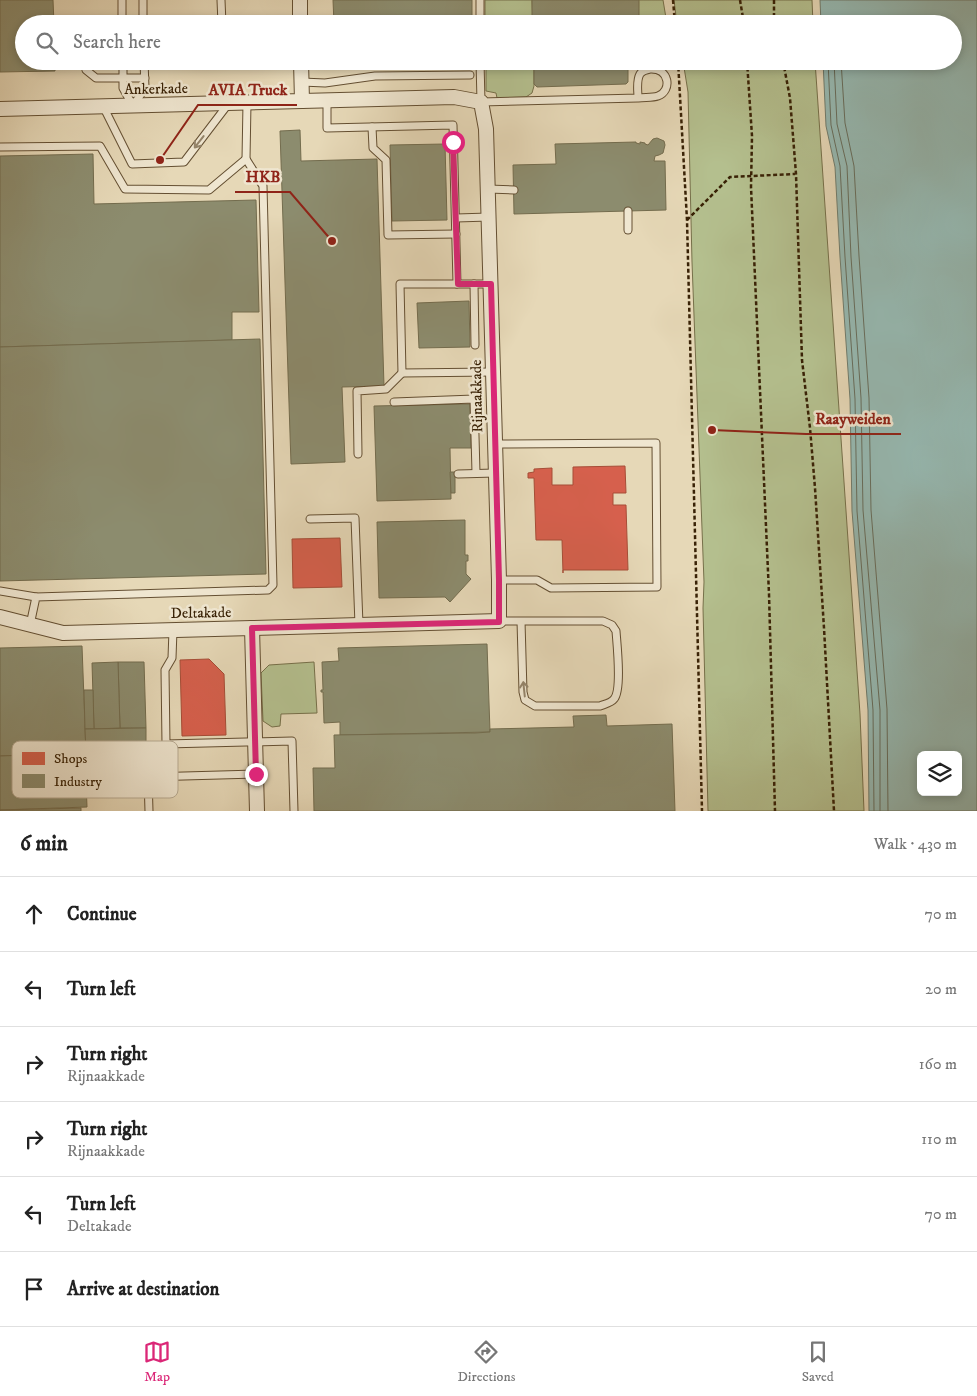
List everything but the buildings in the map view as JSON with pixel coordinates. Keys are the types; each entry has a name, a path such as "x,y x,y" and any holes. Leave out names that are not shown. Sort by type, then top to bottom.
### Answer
{"street":[{"path":"300,0 300,15"},
{"path":"301,70 302,101 454,97 481,102"},
{"name":"Ankerkade","path":"0,109 302,101"},
{"name":"Rijnaakkade","path":"481,102 486,128 499,622"},
{"name":"Deltakade","path":"0,617 63,633 252,628 257,811"},
{"path":"252,628 499,622"}],"lane":[{"path":"122,0 122,15"},
{"path":"143,0 143,15"},
{"path":"221,0 222,15"},
{"path":"480,0 480,15"},
{"path":"86,70 96,78 145,78"},
{"path":"123,70 123,88 133,106 145,88 145,70"},
{"path":"480,70 481,102 638,98 660,95 665,90 667,84 666,75 658,70"},
{"path":"638,98 638,82 640,74 645,70"},
{"path":"302,82 325,83 375,76 470,75"},
{"path":"327,100 327,128 453,126 458,284"},
{"path":"103,106 132,164 184,162 229,103"},
{"path":"0,591 36,597 268,590 273,585 263,186 246,158 247,103"},
{"path":"372,127 373,148 386,160 388,235 456,234"},
{"path":"0,147 100,146 125,189 209,190 246,158"},
{"path":"488,189 514,190"},
{"path":"628,211 628,230"},
{"path":"456,218 489,217"},
{"path":"358,454 356,391 386,390 402,373 400,284 491,284"},
{"path":"474,284 475,345"},
{"path":"402,373 493,372"},
{"path":"394,402 474,399 476,473"},
{"path":"494,444 656,443 657,587 551,588 537,580 499,580"},
{"path":"458,474 495,473"},
{"path":"310,519 354,518 359,625"},
{"path":"30,625 36,597"},
{"path":"499,622 603,621 612,625 616,631 618,688 615,698 600,706 557,707 534,706 525,700 523,692 521,622"},
{"path":"166,741 165,670 172,658 173,630"},
{"path":"178,744 292,740 294,811"},
{"path":"178,776 256,774"},
{"path":"148,798 148,811"}],"path":[{"path":"673,0 674,15"},
{"path":"740,0 742,15"},
{"path":"774,0 774,15"},
{"path":"679,70 687,220 702,811"},
{"path":"748,70 752,136 751,175 769,594 775,811"},
{"path":"785,70 790,98 796,174 802,360 815,488 834,811"},
{"path":"687,220 730,177 796,174"}],"green space":[{"path":"485,0 532,0 533,15 485,15"},
{"path":"637,0 663,0 666,15 638,15"},
{"path":"674,0 812,0 813,15 676,15"},
{"path":"486,70 534,70 532,93 526,97 497,98 496,93 486,91"},
{"path":"684,70 816,70 860,714 864,811 708,811 704,582 692,262 688,92"},
{"path":"314,662 317,713 281,714 280,726 272,727 263,721 261,673 269,665"}],"water":[{"path":"820,0 977,0 977,811 869,811 868,710 852,511 850,399 835,167 826,126 823,70 962,70 962,15 821,15"}],"place":[{"name":"AVIA Truck","path":"160,160"},
{"name":"HKB","path":"332,241"},
{"name":"Raayweiden","path":"712,430"}],"route":[{"path":"256,774 252,628 499,622 491,284 458,284 453,142"}]}
